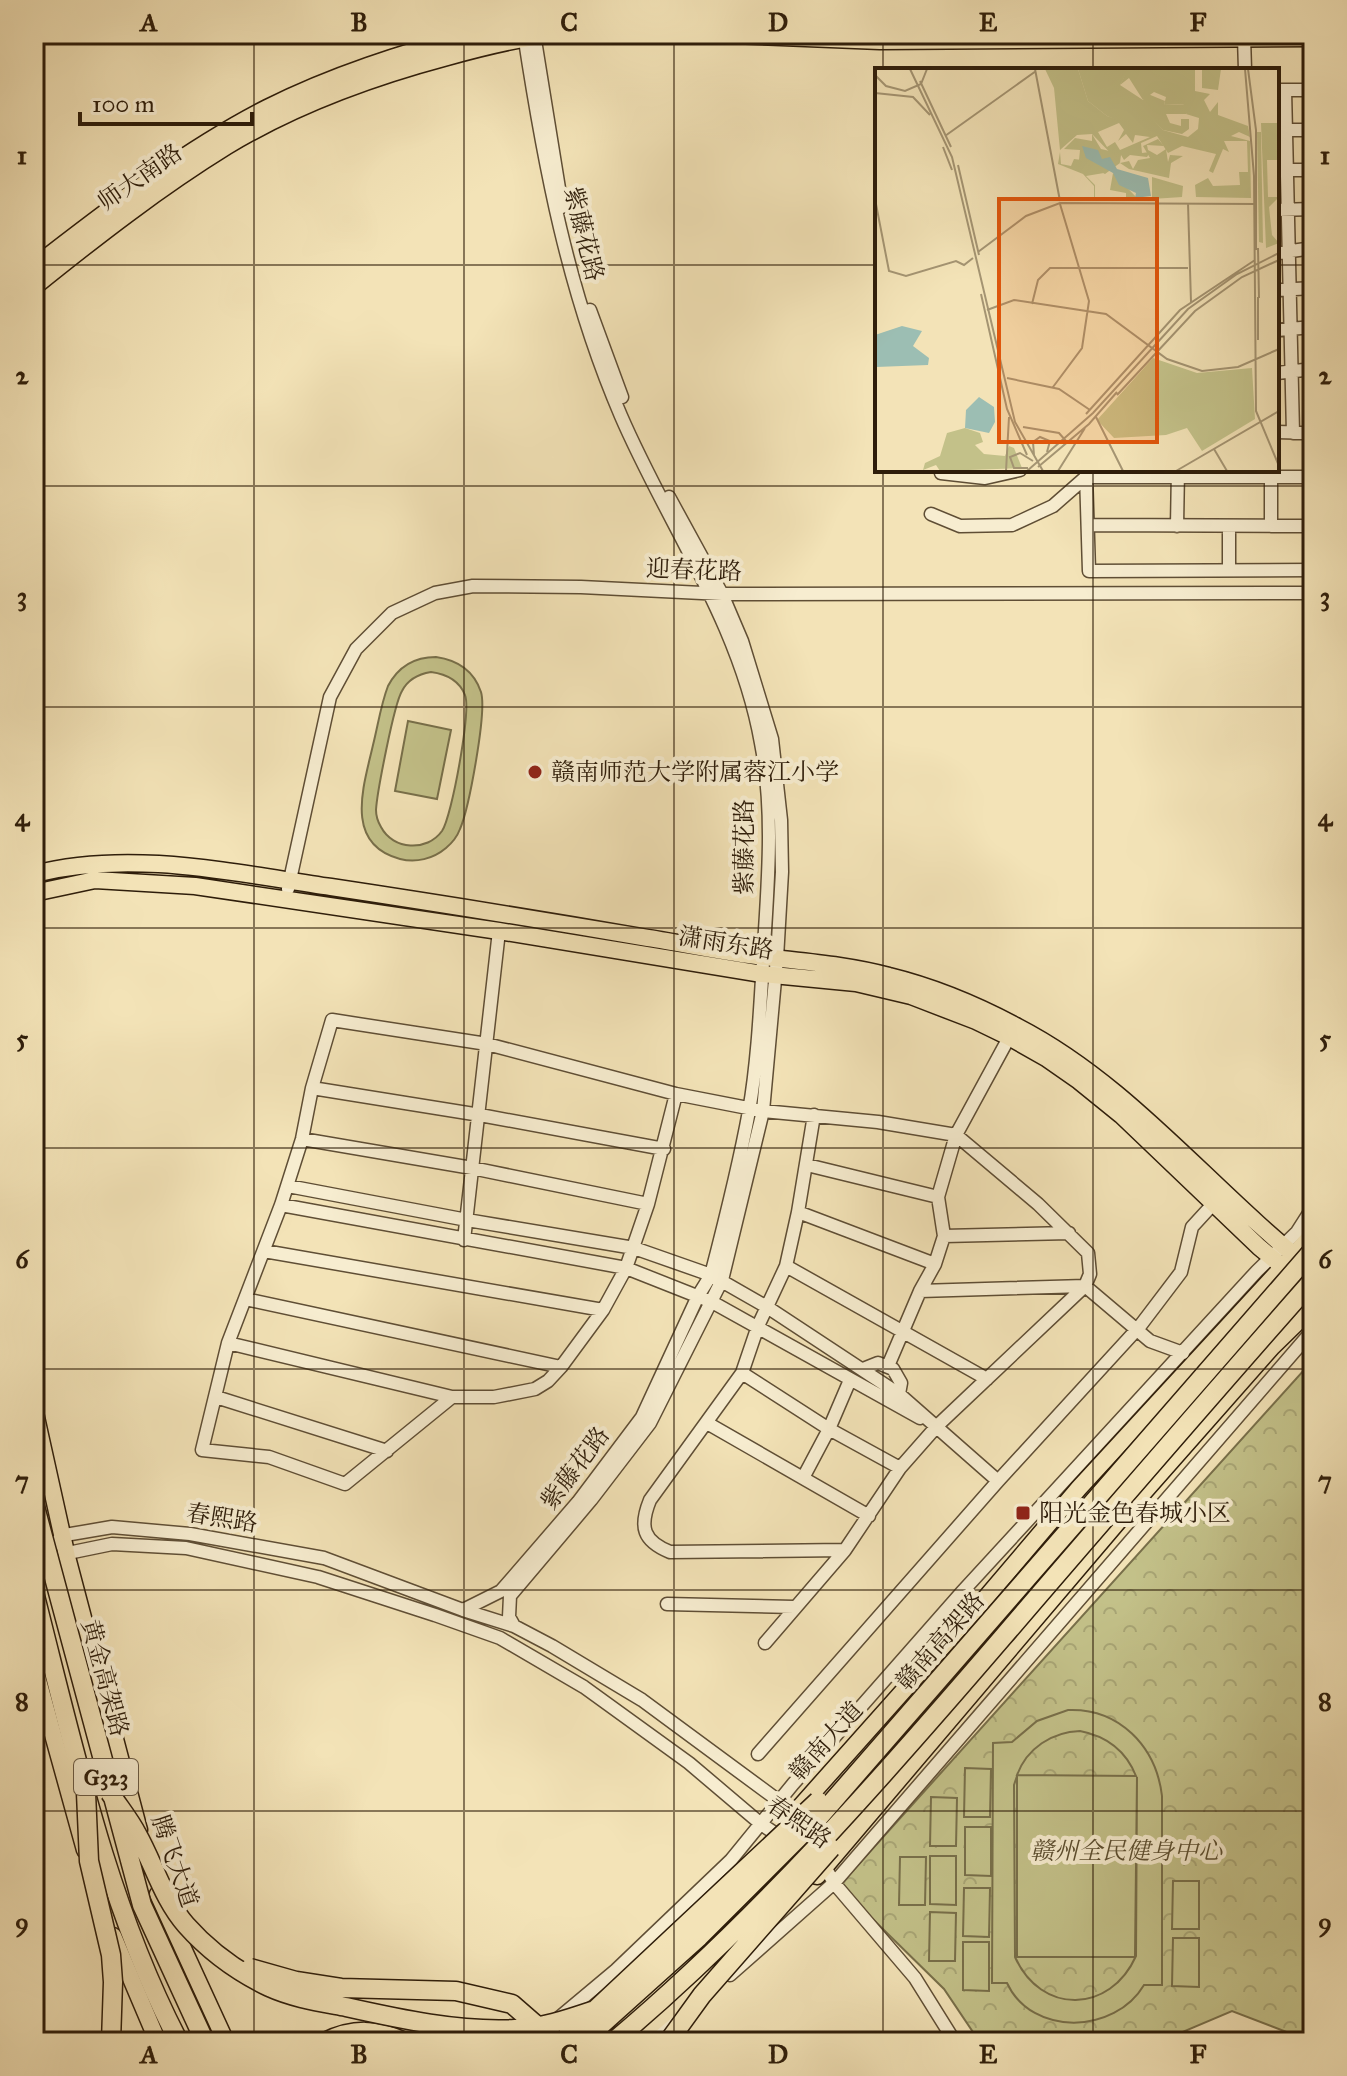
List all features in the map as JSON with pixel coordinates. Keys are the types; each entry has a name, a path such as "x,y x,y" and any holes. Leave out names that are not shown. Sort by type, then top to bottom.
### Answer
{"highway":[{"name":"赣南高架路","path":"582,2042 699,1937 806,1830 1313,1250"},
{"name":"赣南高架路","path":"613,2042 676,1989 801,1864 966,1680 1313,1280"},
{"name":"黄金高架路","path":"34,1503 142,1905 205,2042"},
{"name":"黄金高架路","path":"34,1592 86,1793 123,1915 179,2042"},
{"path":"561,2042 815,1804 951,1665"},
{"path":"668,2042 702,1995 856,1819 966,1680"},
{"path":"86,1793 89,1861 111,1955 113,2011 109,2042"},
{"path":"110,1793 137,1832 167,1898 184,1923 238,1970 271,1988 305,1999 480,2029 517,2029 558,2022 598,2009"},
{"path":"208,1947 243,1966 296,1981 341,1988 456,1991 512,2004 553,2042"},
{"path":"680,2042 702,1995"},
{"path":"325,2042 353,2032 373,2031 405,2042"}],"main road":[{"name":"师大南路","path":"34,267 151,180 266,109 370,64 474,34"},
{"name":"师大南路","path":"34,287 157,192 229,145 272,122 375,79 424,63 529,35 555,34"},
{"path":"708,34 880,41 1313,38"},
{"name":"潇雨东路","path":"34,874 92,863 194,868 495,912 769,966"},
{"name":"潇雨东路","path":"34,893 95,880 195,886 499,931 769,966 858,968 914,982 1013,1031 1051,1045 1108,1086 1283,1257 1313,1292"},
{"name":"潇雨东路","path":"1013,1031 1100,1097 1214,1203 1283,1257 1313,1270"},
{"name":"赣南大道","path":"544,2042 595,2001 760,1851 1283,1257 1313,1234"},
{"path":"631,2042 767,1928 827,1866 1121,1518 1272,1347 1313,1307"},
{"name":"腾飞大道","path":"34,1408 67,1557 126,1786 160,1900 226,2042"},
{"path":"34,1666 106,1921 158,2042"}],"street":[{"name":"紫藤花路","path":"514,1626 509,1617 510,1596 591,1500 650,1423 712,1302 750,1109 782,872 777,770 764,707 717,594 645,472 595,349 553,205 529,35"},
{"path":"1244,37 1245,68"},
{"path":"1293,433 1284,372 1281,90 1313,90"},
{"path":"1281,130 1313,130"},
{"path":"1282,170 1313,170"},
{"path":"1282,210 1313,209"},
{"path":"1282,253 1313,248"},
{"path":"1283,290 1313,288"},
{"path":"1283,330 1313,327"},
{"path":"1284,372 1313,369"},
{"path":"1279,432 1313,433"},
{"path":"941,473 985,478 1012,472"},
{"path":"1086,473 1089,571 1313,570"},
{"path":"931,514 960,526 1012,525 1053,506 1086,473 1313,477"},
{"path":"1177,526 1178,474"},
{"path":"1271,474 1271,526"},
{"path":"1088,525 1313,526"},
{"path":"1229,526 1229,570"},
{"name":"迎春花路","path":"287,900 288,881 330,697 356,649 392,613 435,593 473,586 581,587 717,594 1313,593"},
{"path":"464,1240 499,931"},
{"name":"紫藤花路","path":"463,1610 501,1591 571,1511 642,1417 698,1296 716,1278 763,1111 769,966"},
{"path":"452,1397 345,1484 269,1457 202,1450 228,1343 288,1186 332,1020 487,1044 676,1094 750,1109 878,1122 956,1135 1069,1233 1088,1253 1090,1274 1085,1286 937,1426 900,1468 845,1550 765,1643"},
{"path":"888,1366 935,1264 944,1236 938,1197 956,1135 1013,1031"},
{"path":"312,1088 664,1149"},
{"path":"228,1343 452,1397 494,1397 535,1389 561,1367 603,1310 626,1268 664,1149 676,1094"},
{"path":"814,1115 786,1266 758,1326 742,1373 650,1500 644,1515 645,1531 653,1545 670,1552 845,1550"},
{"path":"302,1139 472,1168 648,1204"},
{"path":"807,1165 938,1197"},
{"path":"288,1186 634,1248 716,1278 767,1307 899,1394 998,1481"},
{"path":"758,1754 998,1481 1136,1330 1181,1272 1192,1227 1214,1203"},
{"path":"281,1205 626,1268 712,1302 937,1426"},
{"path":"530,2042 616,1970 731,1860 962,1592 1257,1271 1283,1257 1313,1207"},
{"path":"798,1212 935,1264"},
{"path":"944,1236 1069,1233"},
{"path":"264,1251 603,1310"},
{"path":"786,1266 987,1379"},
{"path":"920,1291 1085,1286 1150,1341 1183,1353"},
{"path":"245,1299 561,1367"},
{"path":"651,2042 834,1883 1313,1330"},
{"path":"863,1369 872,1364 888,1366 899,1378 899,1394"},
{"path":"742,1373 829,1429 900,1468"},
{"path":"803,1478 850,1380"},
{"path":"216,1397 387,1451"},
{"path":"707,1423 869,1516"},
{"name":"春熙路","path":"34,1559 62,1537 112,1527 190,1534 324,1558 514,1626 642,1700 780,1800 827,1866 834,1883 915,1978 955,2042"},
{"name":"春熙路","path":"34,1583 73,1552 112,1544 186,1548 318,1577 500,1638 584,1687 689,1763 761,1824 827,1866"},
{"path":"667,1604 794,1607"}],"green space":[{"path":"436,657 451,661 469,672 481,692 482,719 472,782 457,835 436,855 406,860 382,851 370,840 362,811 365,778 388,686 408,664","holes":["431,672 456,682 465,695 463,741 451,806 442,831 428,842 410,846 386,835 377,819 377,801 402,691 414,678"]},
{"path":"408,721 451,730 437,799 395,791"},
{"name":"赣州全民健身中心","path":"1313,1360 1313,2033 1297,2036 1232,2011 1159,2042 979,2041 944,1989 839,1886"},
{"path":"1068,1710 1086,1711 1119,1723 1143,1746 1152,1761 1162,1796 1162,1985 1144,1985 1131,2001 1114,2013 1094,2020 1074,2023 1054,2020 1035,2013 1019,2001 1007,1983 992,1983 993,1743 1012,1742 1037,1721","holes":["1080,1731 1114,1746 1127,1759 1136,1776 1017,1775 1027,1757 1042,1743 1060,1734","1017,1776 1017,1957 1135,1957 1137,1777 1136,1956 1110,1989 1093,1997 1076,2000 1058,1997 1041,1989 1027,1976 1015,1957 1014,1785"]},
{"path":"965,1768 991,1769 990,1817 964,1817"},
{"path":"931,1797 957,1798 956,1846 930,1846"},
{"path":"965,1827 991,1827 991,1876 965,1875"},
{"path":"930,1856 956,1856 956,1905 930,1904"},
{"path":"900,1857 926,1857 925,1905 899,1905"},
{"path":"1173,1881 1199,1881 1199,1929 1172,1929"},
{"path":"964,1888 990,1888 989,1937 963,1936"},
{"path":"930,1912 956,1913 955,1961 929,1961"},
{"path":"1173,1938 1199,1938 1199,1987 1172,1986"},
{"path":"963,1942 989,1942 989,1991 963,1990"}],"place":[{"name":"赣南师范大学附属蓉江小学","path":"535,772"},
{"name":"阳光金色春城小区","path":"1023,1513"}]}
